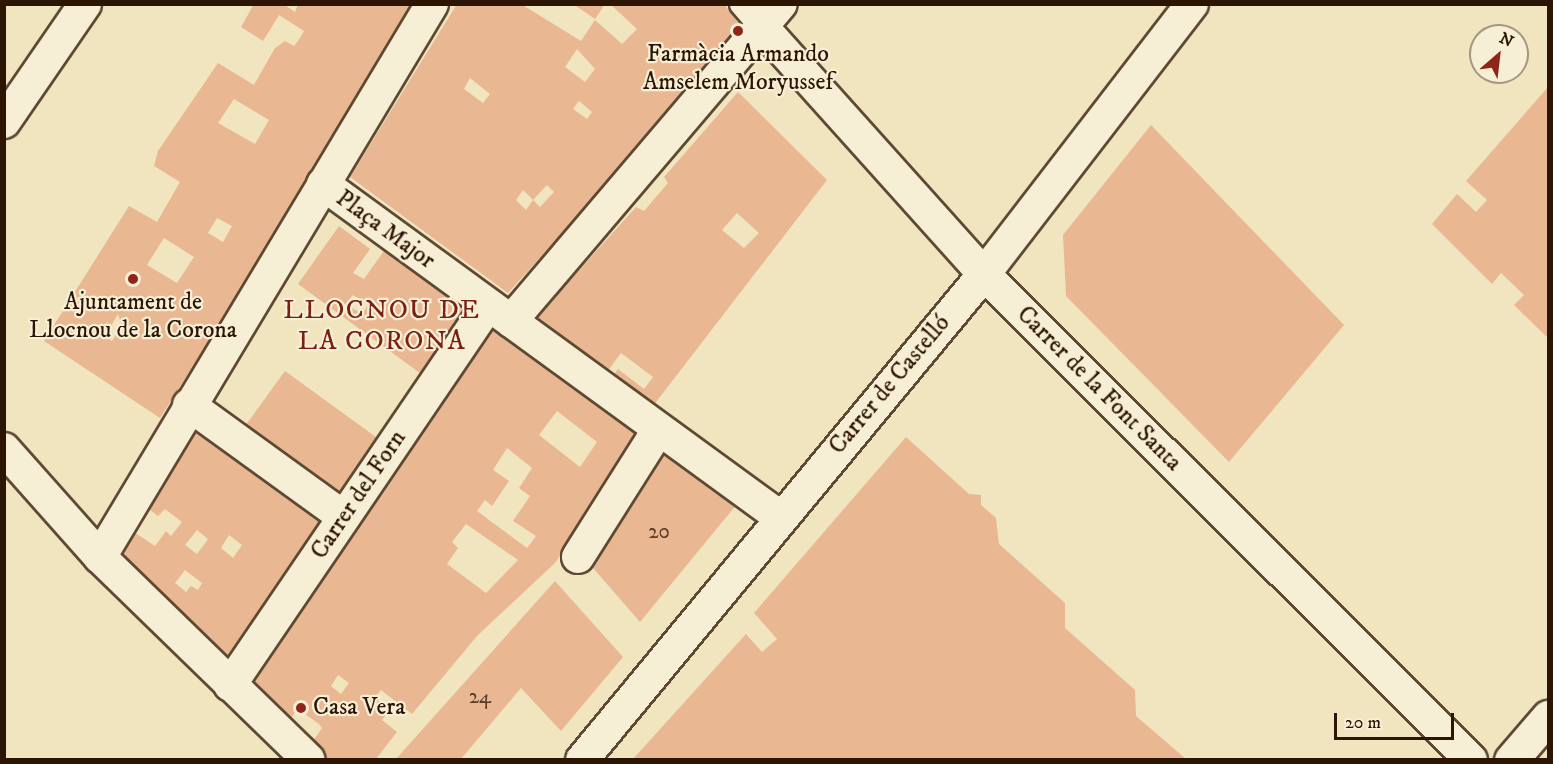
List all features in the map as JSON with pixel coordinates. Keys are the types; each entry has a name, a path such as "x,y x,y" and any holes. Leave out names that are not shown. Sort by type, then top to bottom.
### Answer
{"street":[{"path":"4,122 85,4"},
{"path":"323,184 432,4"},
{"name":"Carrer de la Font Santa","path":"742,4 772,16 984,274 1471,759"},
{"name":"Carrer de Castelló","path":"582,759 780,517 984,274 1192,4"},
{"name":"Carrer del Forn","path":"230,685 344,517 499,313 772,16"},
{"name":"Plaça Major","path":"100,557 323,184 780,517"},
{"path":"189,405 344,517"},
{"path":"578,557 659,429"},
{"path":"4,449 100,557 309,759"},
{"path":"1511,759 1548,717"}],"building":[{"path":"254,4 283,4 295,12 298,4 423,4 160,418 44,341 129,206 157,222 180,182 154,166 158,151 218,63 254,85 275,48 285,41 294,46 304,31 279,15 263,41 241,27","holes":["234,99 269,120 255,144 218,123","217,218 232,226 223,242 208,233","164,238 194,257 177,283 147,265","118,314 122,326 112,341 105,336"]},
{"path":"457,4 521,4 581,41 595,20 622,44 637,29 610,4 724,4 745,32 508,293 350,177","holes":["577,49 595,69 585,82 565,67","470,78 490,94 483,103 464,89","579,101 592,112 587,119 573,109","547,185 554,192 540,207 533,200","523,190 533,200 526,210 516,200"]},
{"path":"573,4 605,4 595,19"},
{"path":"1548,87 1548,338 1514,305 1524,295 1501,273 1492,284 1432,224 1457,194 1476,212 1487,200 1466,181"},
{"path":"738,92 827,180 653,406 612,377 618,369 644,389 653,377 621,353 607,372 534,320 636,207 644,211 668,183 664,177","holes":["737,213 759,233 744,248 722,230"]},
{"path":"1151,125 1344,325 1229,462 1066,296 1063,235"},
{"path":"339,226 370,249 353,273 364,279 386,248 470,310 424,376 298,284","holes":["353,295 368,305 362,314 346,304"]},
{"path":"487,323 641,436 555,563 477,636 412,714 381,690 375,698 390,710 382,720 397,732 376,759 323,759 309,747 322,728 319,724 298,709 286,724 244,686","holes":["557,411 597,442 580,467 539,435","507,448 532,468 519,488 530,496 513,521 536,536 527,548 477,511 485,500 492,506 509,481 493,470","466,524 518,560 486,593 447,564 458,548 452,542","338,675 349,683 341,694 331,686"]},
{"path":"285,371 382,442 341,498 244,428"},
{"path":"195,431 323,524 224,665 120,560 131,530 155,546 166,531 171,536 182,522 165,509 158,516 146,507","holes":["197,530 208,539 197,554 185,545","229,535 242,545 233,558 221,548","185,570 202,583 198,590 191,586 186,592 175,583"]},
{"path":"906,437 969,494 981,495 981,505 996,518 999,544 1065,603 1065,628 1135,690 1136,716 1186,759 633,759 746,634 762,652 777,639 754,613"},
{"path":"658,447 737,504 640,622 587,561"},
{"path":"555,581 623,657 561,731 521,688 461,759 396,759"}],"place":[{"name":"Farmàcia Armando Amselem Moryussef","path":"738,31"},
{"name":"Ajuntament de Llocnou de la Corona","path":"133,279"},
{"name":"Casa Vera","path":"301,708"}],"district":[{"name":"LLOCNOU DE LA CORONA","path":"382,326"}]}
